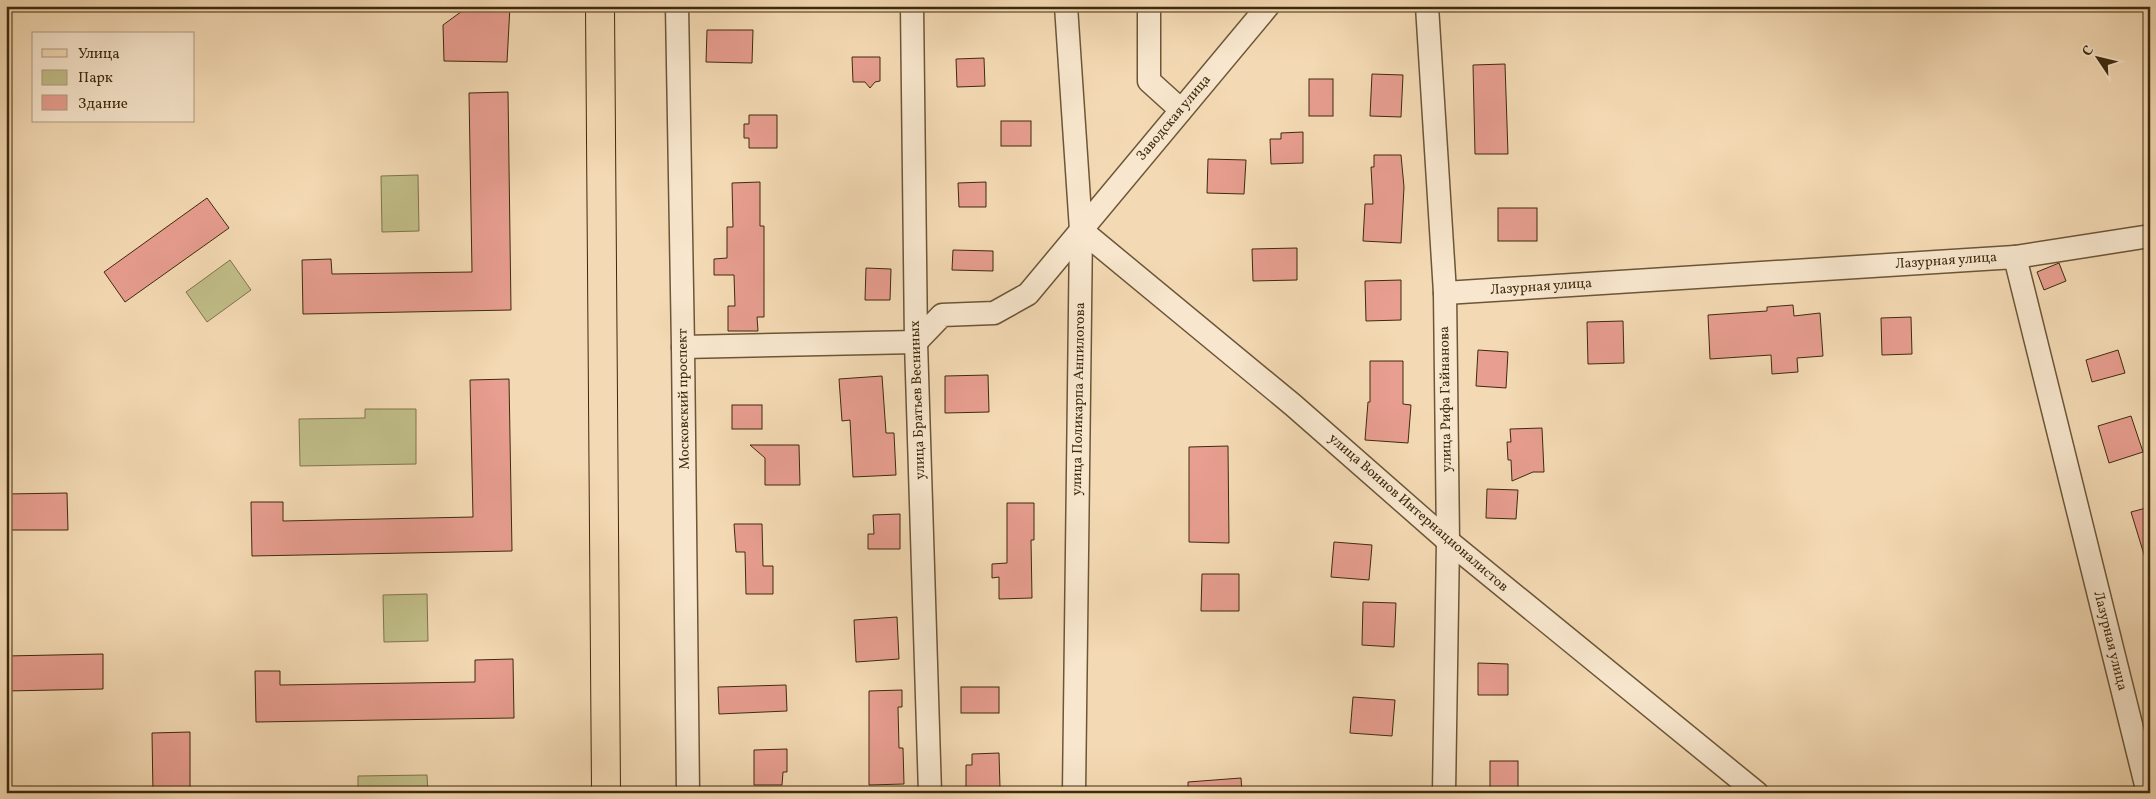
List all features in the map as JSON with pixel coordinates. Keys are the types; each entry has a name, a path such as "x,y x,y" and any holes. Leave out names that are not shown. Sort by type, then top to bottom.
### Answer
{"main road":[{"path":"600,6 606,793"}],"street":[{"name":"Московский проспект","path":"677,6 684,347 688,793"},
{"name":"улица Братьев Весниных","path":"912,6 916,342 930,793"},
{"name":"улица Поликарпа Анпилогова","path":"1066,6 1082,230 1074,793"},
{"path":"1149,6 1149,81 1181,110"},
{"name":"Заводская улица","path":"916,342 942,315 994,313 1028,294 1268,6"},
{"name":"улица Рифа Гайнанова","path":"1427,6 1445,293 1448,541 1444,793"},
{"name":"улица Воинов Интернационалистов","path":"1082,230 1293,405 1448,541 1757,793"},
{"path":"2015,257 2150,236"},
{"name":"Лазурная улица","path":"1445,293 2015,257 2148,793"},
{"path":"684,347 916,342"}],"green space":[{"path":"418,175 419,231 382,232 381,176"},
{"path":"230,260 251,290 207,322 186,292"},
{"path":"365,409 416,409 416,464 300,466 299,419 365,418"},
{"path":"427,594 428,641 384,642 383,595"},
{"path":"427,775 428,793 358,793 358,776"}],"building":[{"path":"469,6 510,6 507,62 444,61 443,25"},
{"path":"707,30 753,30 752,63 706,62"},
{"path":"852,57 880,57 880,81 875,82 870,88 865,82 853,82"},
{"path":"984,58 985,86 957,87 956,59"},
{"path":"1505,64 1508,154 1475,154 1473,65"},
{"path":"1372,74 1403,75 1401,117 1370,116"},
{"path":"1309,79 1333,79 1333,116 1309,116"},
{"path":"508,92 511,310 303,314 302,260 331,259 332,274 472,272 469,93"},
{"path":"749,115 777,115 777,148 749,148 749,138 744,138 744,124 749,124"},
{"path":"1001,121 1031,121 1031,146 1001,146"},
{"path":"1303,132 1303,163 1271,164 1270,139 1281,139 1281,133"},
{"path":"1374,155 1401,155 1404,187 1401,243 1363,241 1365,204 1373,204 1371,167 1374,167"},
{"path":"1208,159 1246,160 1244,194 1207,193"},
{"path":"760,182 760,226 764,226 764,317 757,317 758,331 728,331 728,306 735,306 734,275 714,275 714,259 727,258 727,227 733,227 732,183"},
{"path":"986,182 986,207 959,207 958,183"},
{"path":"207,198 229,228 125,302 104,272"},
{"path":"1498,208 1537,208 1537,241 1498,241"},
{"path":"1297,248 1297,280 1253,281 1252,249"},
{"path":"953,250 993,251 993,271 952,270"},
{"path":"2059,263 2066,281 2044,290 2037,272"},
{"path":"866,268 891,269 890,300 865,300"},
{"path":"1401,280 1401,320 1366,321 1365,281"},
{"path":"1793,305 1794,316 1820,313 1823,356 1797,358 1798,372 1772,374 1771,355 1710,359 1708,315 1767,311 1767,307"},
{"path":"1911,317 1912,354 1882,355 1881,318"},
{"path":"1623,321 1624,363 1588,364 1587,322"},
{"path":"1478,350 1508,352 1506,388 1476,386"},
{"path":"2118,350 2125,373 2092,382 2086,360"},
{"path":"1370,361 1403,361 1403,404 1411,405 1408,443 1365,440 1368,402 1370,402"},
{"path":"988,375 989,412 945,413 945,376"},
{"path":"882,376 886,433 894,433 896,475 853,477 850,420 842,421 839,379"},
{"path":"509,379 512,551 252,556 251,502 283,502 283,521 473,517 470,380"},
{"path":"732,405 762,405 762,429 732,429"},
{"path":"2131,416 2143,452 2109,463 2098,426"},
{"path":"1542,428 1544,472 1533,472 1512,481 1511,460 1508,460 1507,442 1511,442 1510,429"},
{"path":"750,445 799,445 800,485 765,485 765,458"},
{"path":"1228,446 1229,543 1189,542 1189,447"},
{"path":"1487,489 1518,490 1516,519 1486,518"},
{"path":"67,493 68,530 6,530 6,494"},
{"path":"1007,503 1034,503 1034,540 1031,540 1032,598 999,599 999,577 992,578 992,564 1007,563"},
{"path":"2150,507 2150,561 2146,561 2131,512"},
{"path":"900,514 900,549 868,549 868,534 874,534 873,515"},
{"path":"734,524 762,524 763,566 773,566 773,594 746,594 745,552 736,552"},
{"path":"1334,542 1372,545 1369,580 1331,577"},
{"path":"1202,574 1239,574 1239,611 1201,611"},
{"path":"1363,602 1396,603 1394,647 1362,645"},
{"path":"897,617 899,659 856,662 854,620"},
{"path":"103,654 103,689 6,691 6,656"},
{"path":"513,659 514,718 256,722 255,671 280,671 280,685 475,682 475,660"},
{"path":"1478,663 1508,664 1508,695 1478,695"},
{"path":"786,685 787,711 719,714 718,687"},
{"path":"961,687 999,687 999,713 961,713"},
{"path":"902,690 902,707 898,707 899,748 903,748 904,784 869,785 869,691"},
{"path":"1353,697 1395,700 1392,736 1350,733"},
{"path":"190,732 190,793 153,793 152,733"},
{"path":"787,749 787,772 783,772 782,785 754,785 754,750"},
{"path":"999,753 1000,788 966,788 966,765 972,765 972,754"},
{"path":"1490,761 1518,761 1518,793 1490,793"},
{"path":"1241,778 1242,793 1188,793 1188,782"}]}
